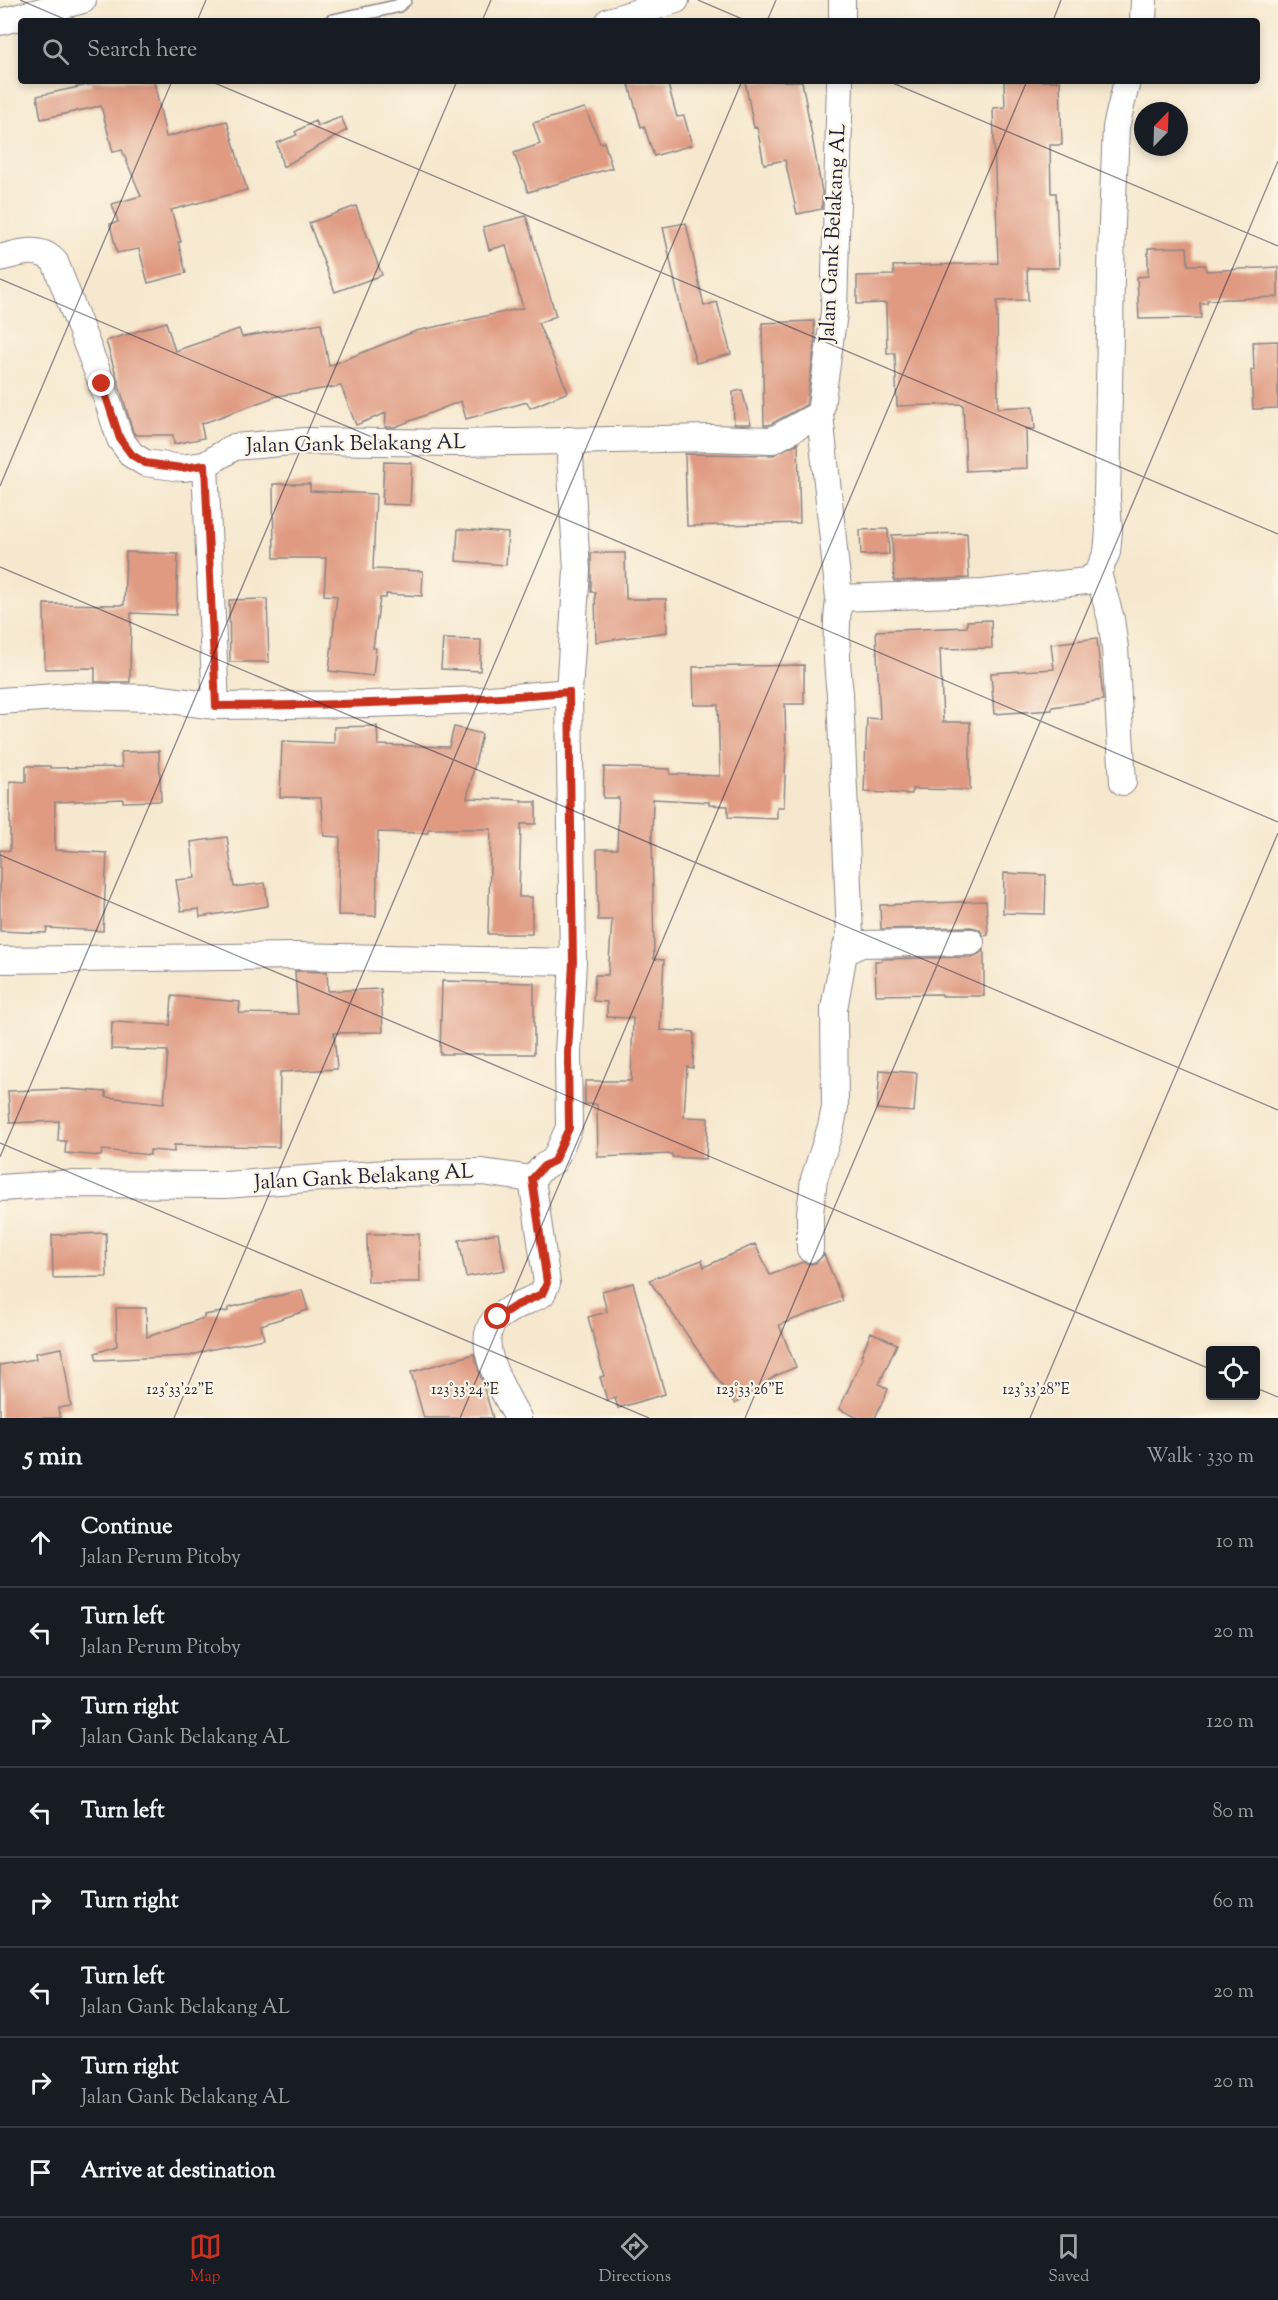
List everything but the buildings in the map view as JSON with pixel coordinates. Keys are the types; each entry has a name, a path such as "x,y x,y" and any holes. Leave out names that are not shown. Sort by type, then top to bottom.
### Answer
{"street":[{"path":"0,22 53,4 83,0"},
{"path":"619,18 676,0"},
{"path":"842,0 842,18"},
{"path":"1143,18 1144,0"},
{"name":"Jalan Gank Belakang AL","path":"0,258 34,251 49,256 55,262 102,384 120,439 132,455 145,463 182,468 205,465 234,447 305,441 459,443 711,438 773,440 820,414 834,313 840,84"},
{"path":"839,598 983,592 1063,585 1086,581 1098,573 1107,552 1109,531 1107,498 1115,151 1116,127 1126,84"},
{"path":"810,1249 810,1213 814,1179 835,1107 834,1009 844,953 850,935 840,694 836,662 839,598 820,414"},
{"path":"518,1418 498,1380 487,1344 488,1327 515,1306 542,1294 547,1283 532,1179 544,1166 554,1161 569,1128 568,1053 573,962 569,692 577,570 568,440"},
{"path":"205,465 216,706"},
{"path":"1098,573 1111,619 1115,648 1123,782"},
{"path":"0,701 70,696 155,698 216,706 370,704 480,700 569,692"},
{"path":"844,953 861,944 971,942"},
{"path":"0,960 293,956 573,962"},
{"name":"Jalan Gank Belakang AL","path":"0,1188 59,1184 225,1185 387,1173 483,1172 532,1179"}],"lane":[{"path":"344,18 398,6 405,0"}],"route":[{"path":"102,384 120,439 132,455 145,463 182,468 205,465 216,706 480,700 569,692 573,962 568,1053 569,1128 554,1161 544,1166 532,1179 547,1283 542,1294 515,1306 498,1317"}]}
